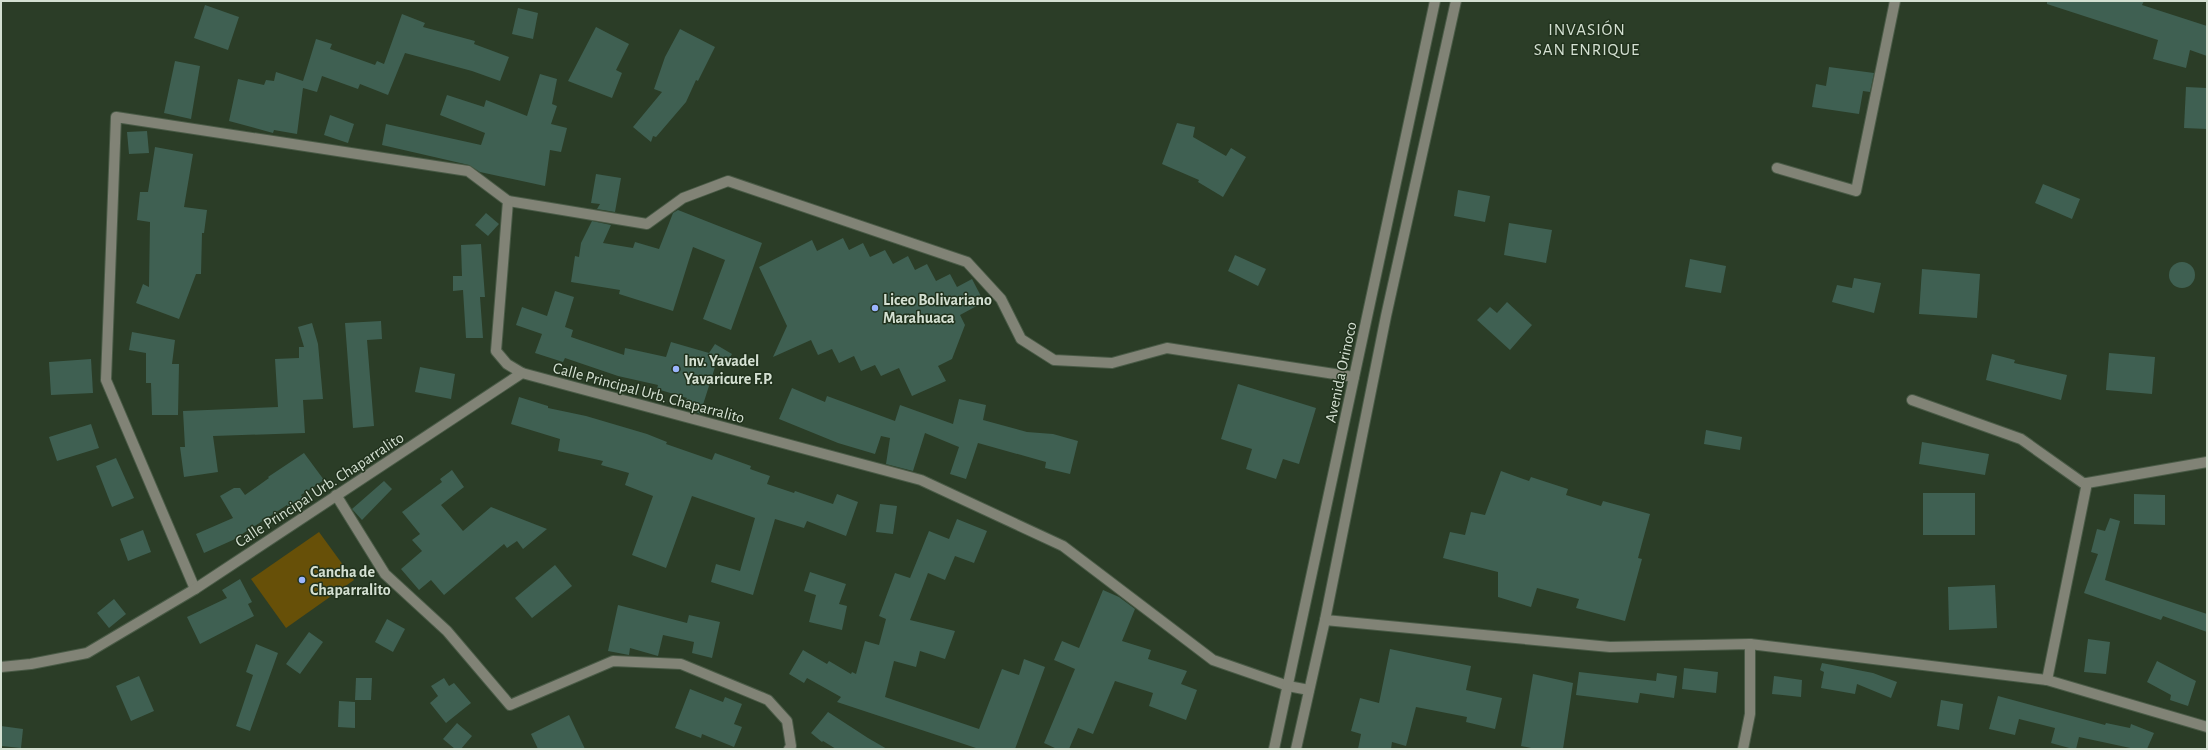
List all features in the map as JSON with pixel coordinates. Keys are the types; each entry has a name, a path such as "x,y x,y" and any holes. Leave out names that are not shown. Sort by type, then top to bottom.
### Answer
{"street":[{"name":"Avenida Orinoco","path":"1274,749 1435,1"},
{"name":"Avenida Orinoco","path":"1296,749 1325,620 1386,316 1456,1"},
{"path":"1777,168 1856,190 1895,1"},
{"path":"195,589 106,380 116,118 468,171 508,200 647,224 682,198 728,181 967,262 1001,299 1020,339 1054,360 1112,362 1167,348 1354,377"},
{"path":"508,200 496,351 507,364 522,373"},
{"name":"Calle Principal Urb. Chaparralito","path":"1,667 31,664 87,653 195,589 522,373 921,480 1063,546 1213,660 1288,686 1309,690"},
{"path":"1912,400 2021,439 2083,483 2207,462"},
{"path":"2047,680 2087,483"},
{"path":"336,495 385,574 448,631 510,705 613,661 681,664 768,700 788,721 791,746 789,749"},
{"path":"1325,620 1610,647 1750,644 2047,680 2207,727"},
{"path":"1742,749 1750,714 1750,644"}],"shaded area":[{"name":"Cancha de Chaparralito","path":"319,532 354,580 286,628 251,579"}],"building":[{"path":"2047,1 2144,1 2142,5 2207,26 2207,56 2190,50 2186,68 2153,59 2158,40 2047,4"},
{"path":"205,5 239,17 228,50 194,38"},
{"path":"518,8 538,13 533,39 512,34"},
{"path":"402,14 425,23 423,27 475,41 474,44 509,57 500,81 472,71 405,53 388,95 360,84 358,89 322,76 317,92 303,88 297,134 274,130 273,133 229,121 238,79 264,85 266,80 274,81 276,72 303,81 316,39 332,44 330,49 375,65 377,61 384,64"},
{"path":"596,27 629,44 616,70 622,73 612,98 568,81"},
{"path":"680,29 715,47 698,81 696,80 686,102 656,137 653,136 651,142 633,127 662,92 654,89 665,57"},
{"path":"175,61 200,66 191,119 164,113"},
{"path":"1829,67 1874,73 1870,92 1863,91 1859,114 1812,107 1816,84 1826,86"},
{"path":"540,74 557,79 552,104 557,106 551,124 567,128 561,152 550,150 545,186 480,172 469,165 382,145 386,124 481,145 485,133 440,115 447,95 484,107 486,100 527,116"},
{"path":"2186,87 2207,88 2207,129 2184,128"},
{"path":"330,115 354,124 348,143 324,135"},
{"path":"1177,123 1195,127 1193,137 1226,156 1231,148 1246,157 1223,197 1198,182 1199,180 1162,164"},
{"path":"147,131 149,153 129,154 127,132"},
{"path":"155,147 193,154 184,207 207,210 204,233 202,233 201,274 196,274 179,319 136,303 143,284 149,287 150,222 137,220 140,192 148,192"},
{"path":"596,174 621,178 615,212 597,209 600,204 591,203"},
{"path":"2043,184 2080,199 2072,219 2035,203"},
{"path":"1458,190 1490,196 1485,222 1454,216"},
{"path":"678,210 762,243 731,330 703,319 725,260 693,247 673,311 619,294 620,290 571,282 575,256 579,257 581,243 592,221 611,225 603,243 633,248 635,242 659,249 673,213"},
{"path":"486,213 499,224 488,236 475,225"},
{"path":"1509,223 1552,230 1546,263 1504,255"},
{"name":"Liceo Bolivariano Marahuaca","path":"843,238 849,250 863,243 870,257 885,250 893,264 908,256 915,270 927,264 936,281 950,274 957,287 972,279 984,302 960,315 965,325 952,359 938,366 946,381 912,396 899,368 881,376 875,365 861,371 854,356 839,363 832,349 818,355 811,340 773,357 787,326 759,267 812,240 817,251"},
{"path":"481,244 485,297 480,297 483,338 466,338 463,290 453,291 453,276 462,276 461,245"},
{"path":"1235,255 1266,269 1258,286 1228,271"},
{"path":"1690,259 1726,266 1721,293 1685,287"},
{"path":"2182,262 2191,266 2195,275 2191,284 2182,288 2173,284 2169,275 2173,266"},
{"path":"1922,269 1980,274 1977,318 1919,314"},
{"path":"1854,278 1881,283 1874,313 1832,302 1837,285 1852,288"},
{"path":"555,291 574,297 565,327 573,330 571,337 624,355 625,348 666,357 671,342 709,353 715,344 732,354 723,368 716,364 700,414 683,405 687,398 657,389 658,385 618,376 565,358 563,362 535,353 542,334 516,325 522,307 547,316"},
{"path":"1507,302 1532,325 1510,350 1477,320 1490,307 1497,313"},
{"path":"381,321 382,339 367,340 374,426 353,428 345,323"},
{"path":"312,323 318,344 323,399 303,400 305,433 213,436 218,472 184,477 180,447 185,447 183,411 278,407 275,359 299,358 299,347 304,347 298,327"},
{"path":"132,332 175,340 172,364 179,364 178,415 152,415 151,383 146,383 146,353 129,350"},
{"path":"2109,353 2155,357 2152,394 2106,390"},
{"path":"1992,354 2015,360 2014,363 2067,375 2061,400 1986,380"},
{"path":"91,359 93,393 51,395 49,362"},
{"path":"420,367 455,374 451,399 415,392"},
{"path":"1238,384 1316,408 1299,464 1283,459 1276,479 1246,469 1252,449 1221,439"},
{"path":"792,388 825,402 827,396 895,421 900,405 953,424 959,399 986,405 983,420 1027,432 1053,434 1078,441 1070,474 1045,468 1046,462 978,443 966,479 950,474 959,447 925,433 913,471 886,464 890,438 881,436 875,454 838,443 779,419"},
{"path":"519,397 548,406 548,408 586,416 647,434 667,442 666,444 712,460 715,453 751,466 750,469 770,476 767,484 794,493 795,491 833,504 837,494 858,502 846,536 807,521 804,528 775,519 753,595 711,582 716,564 740,571 755,518 692,496 666,568 632,555 653,496 625,485 629,473 601,465 603,461 558,451 560,439 511,424"},
{"path":"91,424 99,448 57,461 49,437"},
{"path":"1706,430 1742,437 1740,450 1704,444"},
{"path":"1922,442 1989,454 1985,475 1919,464"},
{"path":"304,453 324,480 301,495 305,501 290,511 287,505 233,540 204,553 196,534 233,518 220,496 234,488 240,488 245,495 269,478 268,477"},
{"path":"116,458 134,498 112,507 96,466"},
{"path":"452,470 464,487 441,505 463,531 491,507 547,529 523,549 517,541 507,548 504,544 444,595 431,580 419,590 401,569 422,551 412,540 420,534 402,512 442,482 440,479"},
{"path":"1501,471 1529,481 1531,477 1568,489 1566,495 1601,506 1603,501 1650,514 1638,558 1642,559 1625,621 1576,608 1579,599 1537,588 1531,607 1498,597 1498,572 1443,558 1450,532 1465,535 1471,512 1485,515"},
{"path":"384,481 392,489 362,520 352,509"},
{"path":"1923,493 1975,493 1975,535 1923,535"},
{"path":"2134,494 2165,495 2165,525 2134,524"},
{"path":"880,504 897,506 893,534 876,532"},
{"path":"2110,518 2120,521 2105,580 2207,614 2207,632 2163,616 2161,620 2084,593 2098,554 2091,552 2097,529 2105,531"},
{"path":"957,519 987,531 974,563 955,556 945,580 928,573 910,620 955,631 945,659 920,651 916,667 894,661 885,697 979,729 1002,669 1019,675 1024,659 1045,667 1015,749 979,749 837,702 841,697 807,678 804,683 789,674 803,650 827,664 829,661 851,674 852,672 856,674 865,641 879,645 886,619 879,616 895,573 910,578 929,531 949,539"},
{"path":"143,530 151,552 128,561 120,539"},
{"path":"555,565 572,586 532,618 515,598"},
{"path":"810,572 846,584 839,604 847,606 842,630 809,622 816,595 804,591"},
{"path":"240,579 252,602 248,604 254,616 200,644 187,617 227,598 222,590"},
{"path":"1995,585 1997,628 1949,630 1948,587"},
{"path":"1103,590 1119,597 1135,609 1122,641 1151,650 1148,659 1187,671 1181,684 1197,690 1186,720 1149,706 1153,693 1115,681 1093,734 1078,728 1069,749 1057,749 1044,743 1075,669 1054,660 1062,641 1079,648"},
{"path":"114,599 126,614 109,628 97,613"},
{"path":"618,605 687,623 689,615 720,622 712,658 692,653 694,642 663,635 658,656 630,648 629,655 608,651"},
{"path":"387,619 405,629 393,652 375,642"},
{"path":"309,632 323,642 300,674 286,664"},
{"path":"2088,639 2110,642 2106,674 2084,672"},
{"path":"256,644 278,653 250,731 236,726 253,675 246,672"},
{"path":"1390,649 1471,666 1466,690 1502,698 1495,729 1466,722 1467,717 1416,707 1406,746 1392,742 1391,749 1358,749 1361,734 1351,731 1360,698 1379,703"},
{"path":"2157,661 2196,681 2188,706 2170,700 2171,695 2147,682"},
{"path":"1822,663 1873,673 1897,682 1891,698 1857,684 1855,694 1821,688 1824,672 1820,670"},
{"path":"1684,668 1718,672 1716,693 1682,689"},
{"path":"1579,672 1656,681 1657,673 1677,676 1674,698 1640,693 1638,703 1576,695"},
{"path":"1533,674 1573,683 1563,749 1536,749 1521,746"},
{"path":"139,676 154,711 131,721 116,686"},
{"path":"1774,676 1802,680 1801,697 1772,694"},
{"path":"356,678 372,678 371,700 355,700"},
{"path":"444,678 449,686 454,683 471,703 446,723 430,703 438,696 431,686"},
{"path":"690,689 723,702 725,697 742,704 734,724 742,727 734,747 702,734 701,738 675,728"},
{"path":"1998,696 2105,725 2106,723 2130,728 2131,724 2154,733 2147,749 2135,749 2079,737 2076,749 2073,749 2051,743 2055,728 2019,719 2015,735 1989,729"},
{"path":"1941,700 1963,704 1959,730 1937,726"},
{"path":"339,701 355,702 355,728 338,727"},
{"path":"828,712 887,749 836,749 823,741 822,742 811,733"},
{"path":"569,715 585,749 538,749 531,734"},
{"path":"457,723 472,736 461,749 455,749 443,739"},
{"path":"1,726 23,729 21,748 1,746"}],"place":[{"name":"Liceo Bolivariano Marahuaca","path":"875,308"},
{"name":"Inv. Yavadel Yavaricure F.P.","path":"676,369"},
{"name":"Cancha de Chaparralito","path":"302,580"}],"district":[{"name":"INVASIÓN SAN ENRIQUE","path":"1587,39"}]}
